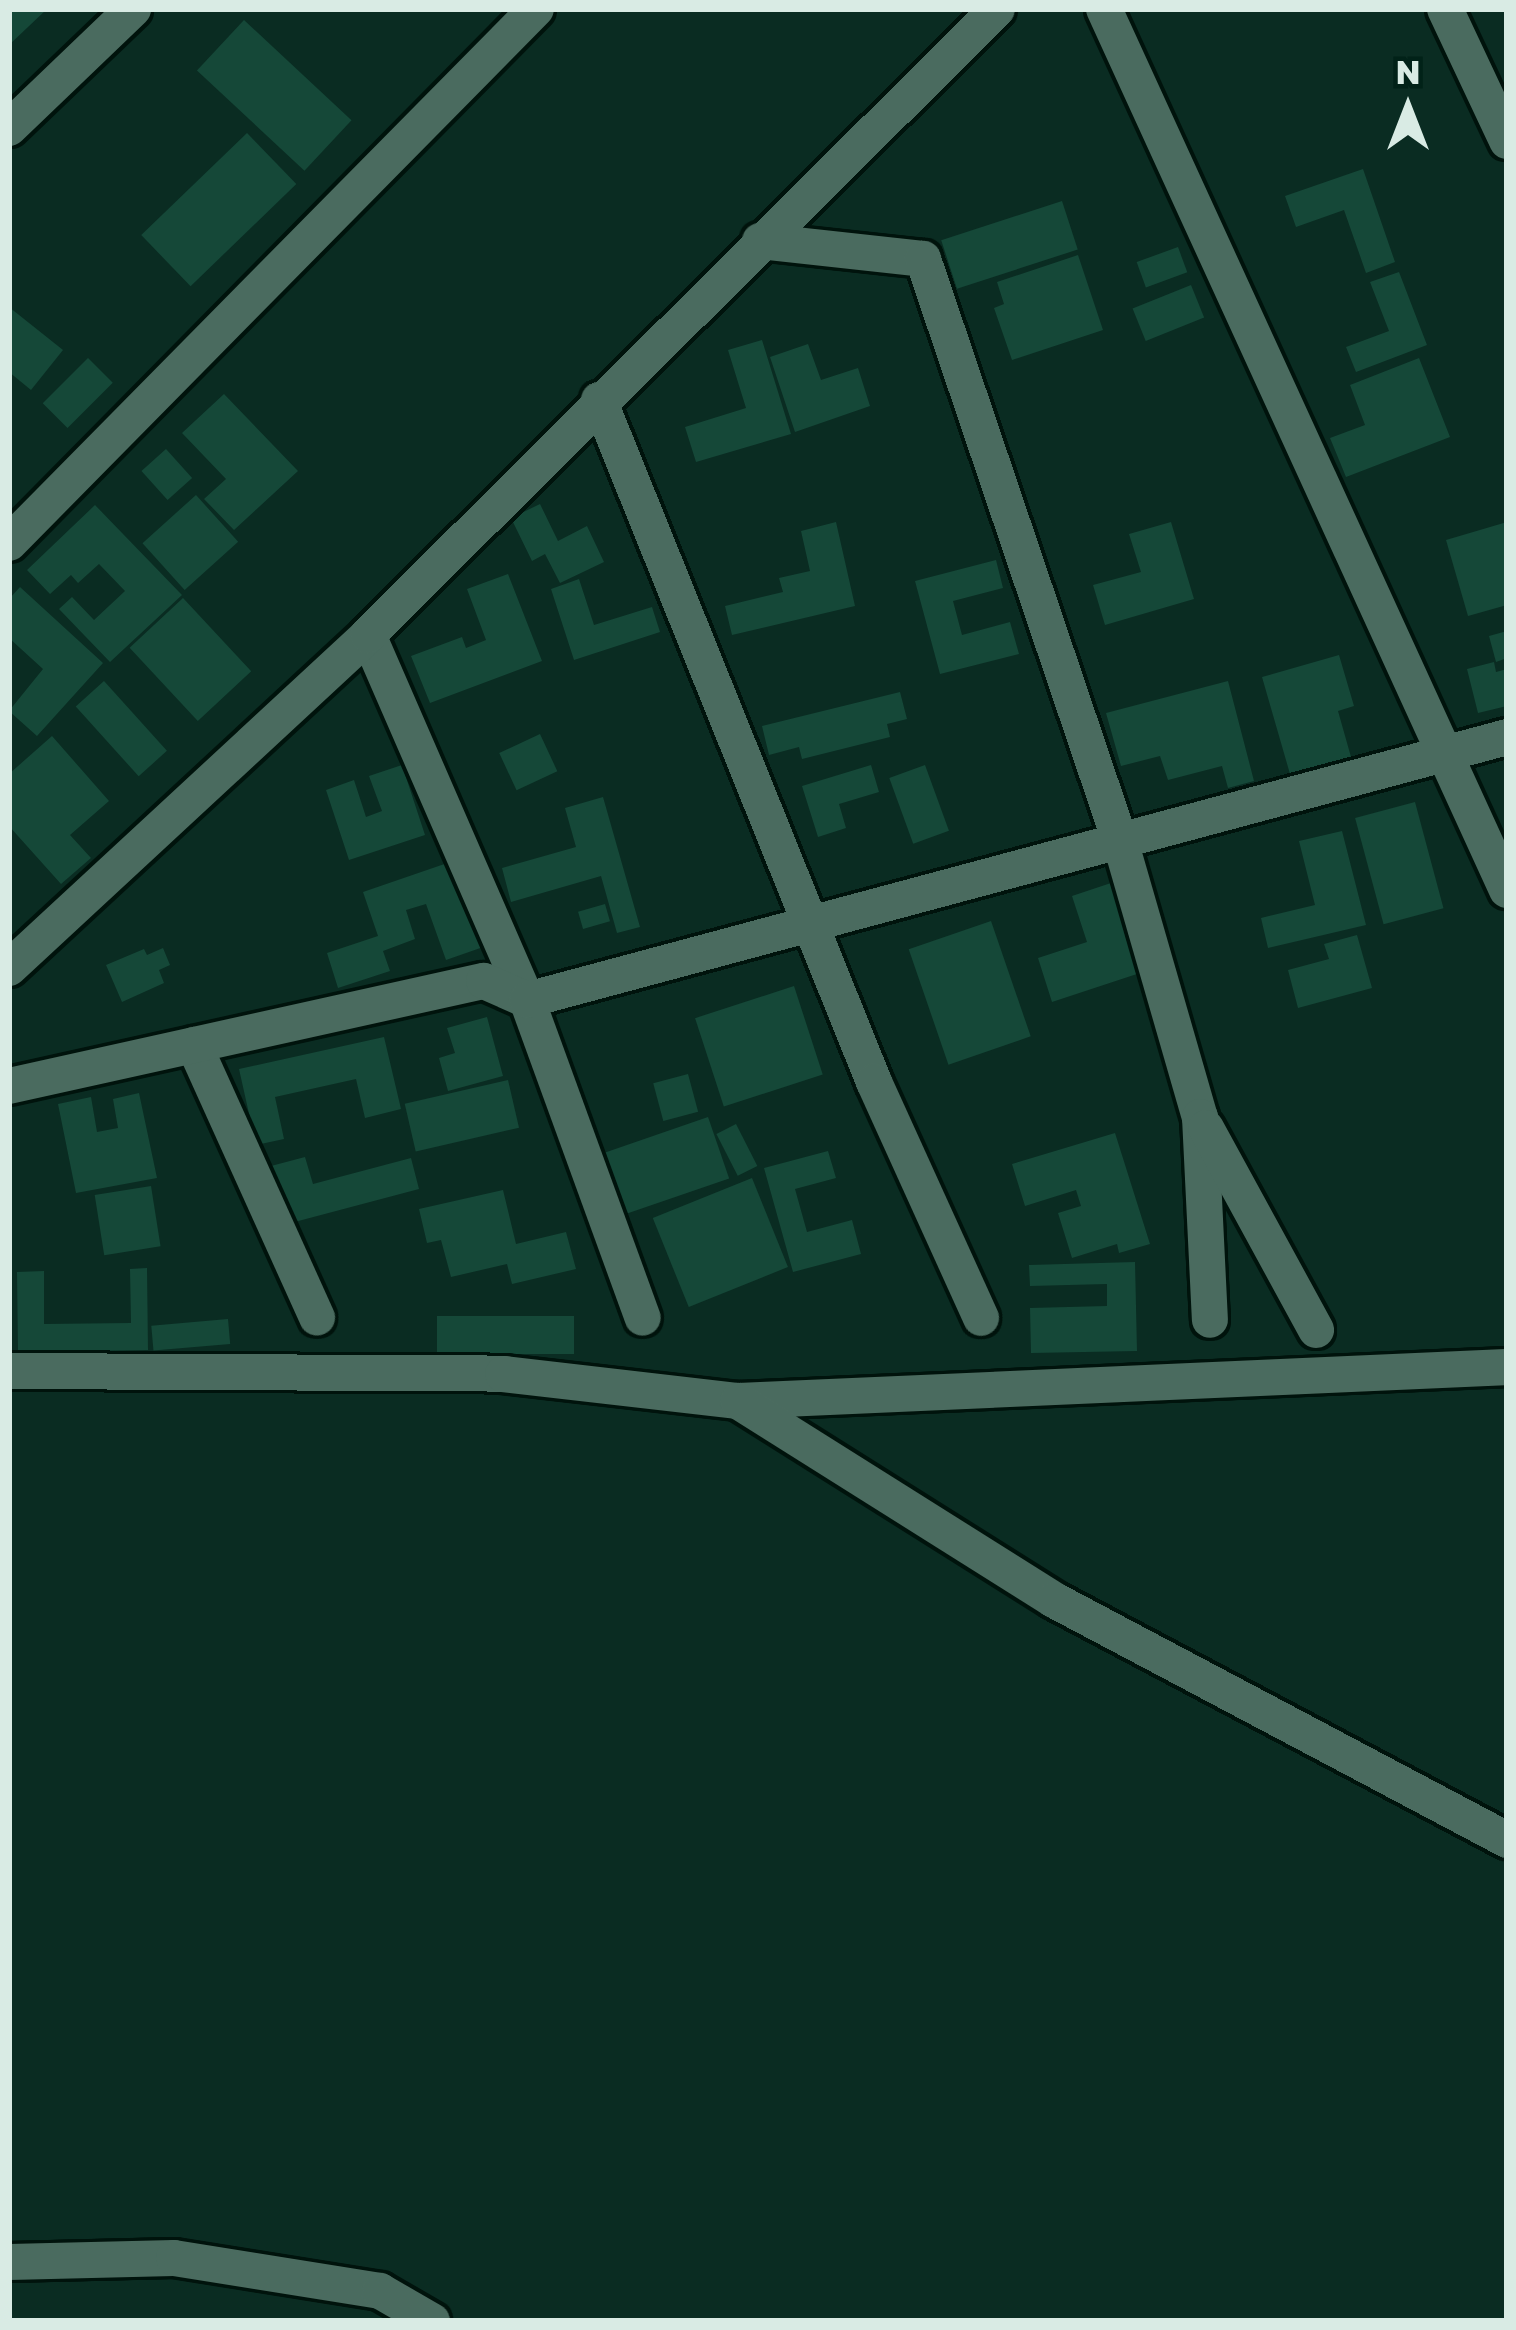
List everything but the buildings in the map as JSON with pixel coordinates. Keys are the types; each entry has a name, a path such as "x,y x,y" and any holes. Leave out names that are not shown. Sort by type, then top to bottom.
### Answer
{"street":[{"path":"9,128 134,9"},
{"path":"9,543 536,9"},
{"path":"9,968 368,635 599,400 997,9"},
{"path":"1104,9 1507,890"},
{"path":"1445,9 1507,141"},
{"path":"760,241 923,259 1120,844 1200,1117 1316,1330"},
{"path":"599,400 874,1082 981,1318"},
{"path":"368,635 527,1000 643,1318"},
{"path":"9,1086 484,982 527,1000 1507,737"},
{"path":"194,1045 317,1318"},
{"path":"1200,1117 1210,1320"},
{"path":"9,1371 503,1374 737,1401 1507,1367"},
{"path":"737,1401 1054,1600 1507,1840"},
{"path":"9,2262 174,2258 380,2291 432,2321"}]}
